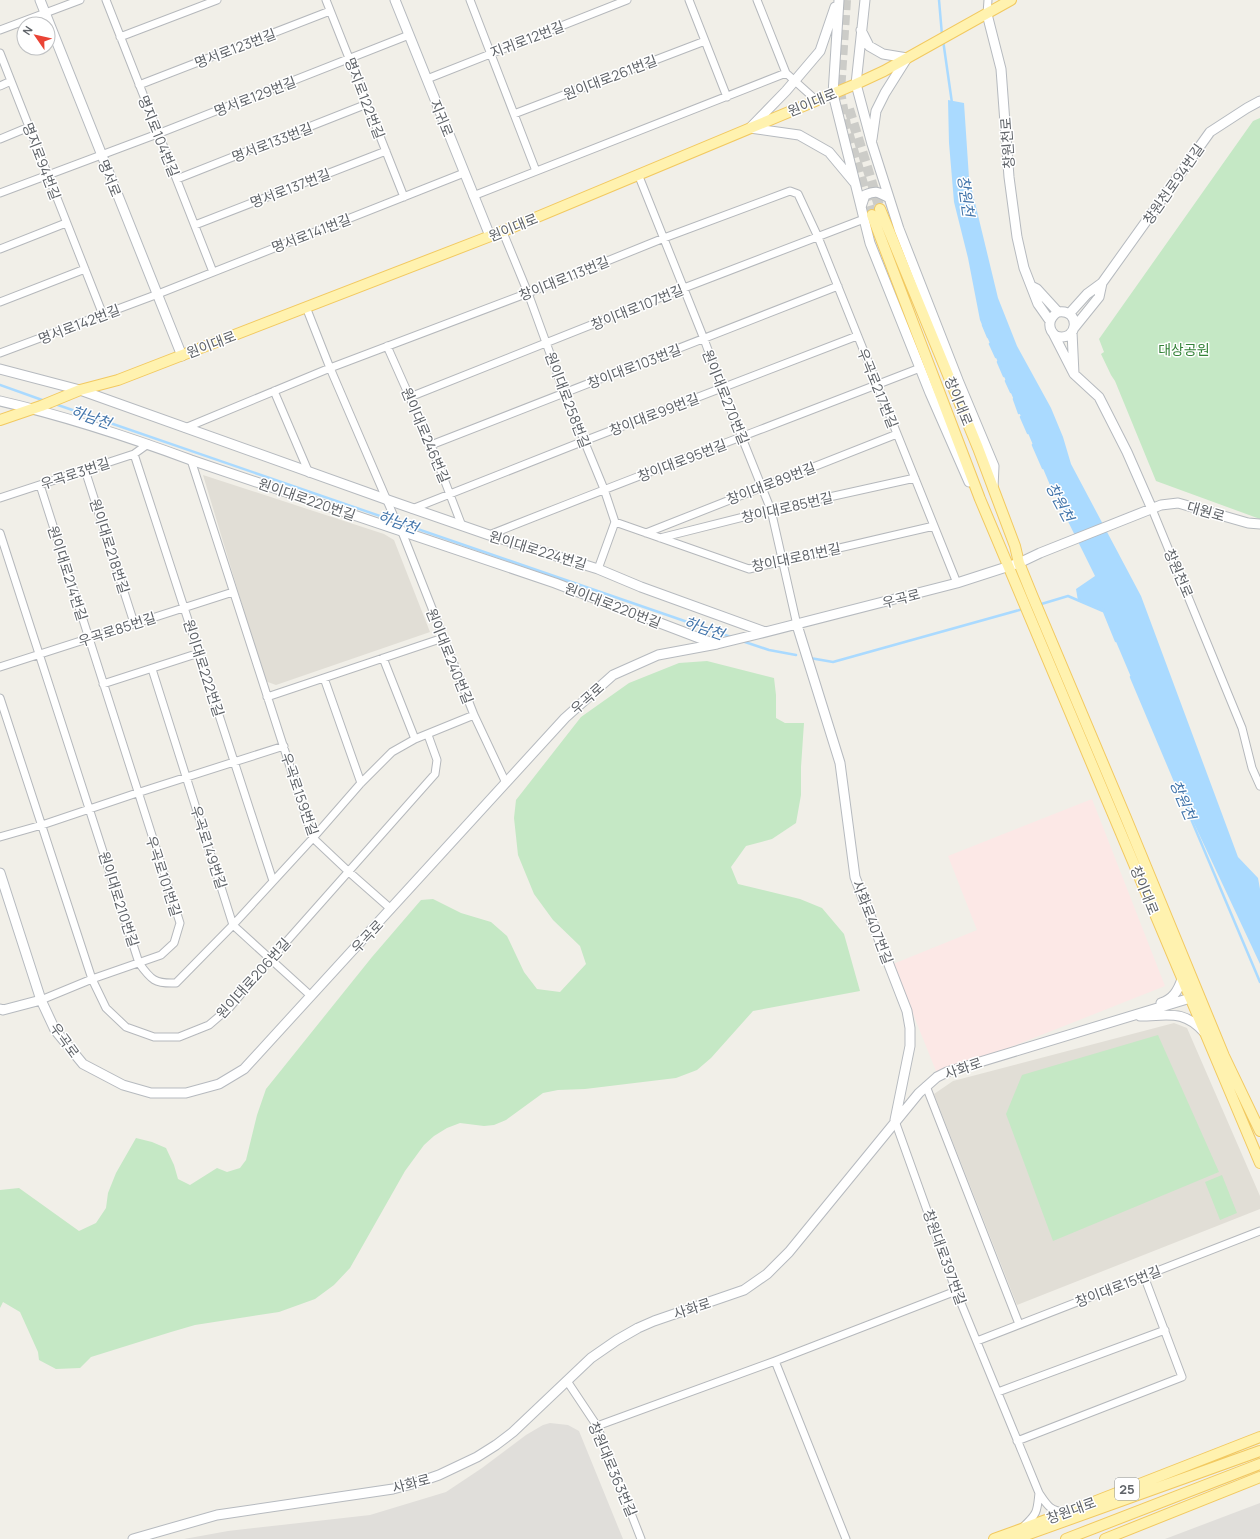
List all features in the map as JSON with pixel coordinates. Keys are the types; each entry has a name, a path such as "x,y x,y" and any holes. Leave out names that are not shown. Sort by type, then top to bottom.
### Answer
{"main road":[{"name":"원이대로","path":"0,420 77,391 118,380 182,356 490,236 833,94 884,71 1011,0"},
{"name":"창이대로","path":"880,209 993,489 1015,546 1019,563 1039,612 1200,995 1224,1056 1260,1131"},
{"name":"창이대로","path":"868,217 1020,596 1110,804 1182,979 1259,1159"},
{"name":"창원대로","path":"994,1539 1068,1512 1260,1437"},
{"path":"1015,1539 1260,1451"},
{"path":"1066,1539 1260,1464"},
{"path":"1105,1539 1260,1477"}],"street":[{"name":"명서로","path":"40,0 100,155 182,356"},
{"path":"0,30 80,0"},
{"name":"명지로104번길","path":"106,0 139,85 160,133 194,226 213,272"},
{"path":"120,37 217,0"},
{"name":"명지로122번길","path":"326,0 404,197"},
{"name":"지귀로","path":"395,0 490,236"},
{"path":"470,0 536,171"},
{"name":"지귀로12번길","path":"427,79 627,0"},
{"path":"689,0 726,96"},
{"path":"757,0 786,73 816,100"},
{"path":"750,128 795,81 820,50 838,0"},
{"path":"838,0 833,94 861,207 868,217 870,243 920,368 969,482 980,499"},
{"path":"865,0 856,84 872,144 899,229 958,380 994,466 993,489"},
{"name":"창원천로","path":"988,0 987,14 1001,69 1009,177 1024,268 1038,304 1050,321"},
{"name":"명서로123번길","path":"139,85 330,11"},
{"path":"861,29 869,46 883,54 909,57 885,93 876,111 872,144"},
{"name":"명서로129번길","path":"0,194 409,35"},
{"name":"원이대로261번길","path":"514,114 705,41"},
{"name":"명지로94번길","path":"0,53 66,223 104,315"},
{"path":"473,196 786,73"},
{"path":"0,86 11,81"},
{"name":"창원천로94번길","path":"1102,283 1210,132 1246,108 1260,101"},
{"name":"명서로133번길","path":"177,179 367,104"},
{"path":"0,139 29,127"},
{"path":"750,128 798,135 829,152 855,183"},
{"name":"명서로137번길","path":"194,226 386,151"},
{"name":"명서로141번길","path":"158,294 464,172"},
{"name":"원이대로270번길","path":"638,174 771,510 797,625"},
{"name":"창이대로113번길","path":"330,368 528,293 664,238 790,191 798,194"},
{"path":"861,207 865,195 874,191 880,192 889,198"},
{"name":"우곡로217번길","path":"798,194 818,237 957,583"},
{"name":"창이대로107번길","path":"410,397 684,288 868,217"},
{"path":"0,248 66,223"},
{"name":"원이대로258번길","path":"502,230 528,293 564,392 616,522"},
{"path":"0,302 85,269"},
{"path":"1069,314 1087,294 1102,283"},
{"path":"1053,333 1060,337 1069,335 1099,297 1102,283"},
{"name":"창이대로103번길","path":"431,445 838,286"},
{"path":"1031,286 1037,289 1058,312"},
{"name":"명서로142번길","path":"0,353 158,294"},
{"path":"306,307 330,368 389,503"},
{"path":"1062,311 1069,314 1074,320 1074,374 1050,329 1050,321 1052,317 1058,312 1062,311"},
{"name":"창이대로99번길","path":"412,509 857,336"},
{"name":"원이대로246번길","path":"387,346 431,445 462,526"},
{"path":"185,428 330,368"},
{"name":"창이대로95번길","path":"489,535 604,489 920,368"},
{"name":"원이대로224번길","path":"0,369 77,391 185,428 309,472 389,503 412,509 598,569 762,633"},
{"name":"창원천로","path":"1074,374 1099,397 1127,452 1242,728 1252,768 1260,786"},
{"path":"274,392 309,472"},
{"name":"원이대로220번길","path":"0,401 36,407 148,444 191,460 400,529 555,583 719,643"},
{"name":"창이대로89번길","path":"646,533 897,434"},
{"name":"우곡로3번길","path":"0,498 134,454 148,444"},
{"name":"원이대로222번길","path":"134,454 273,881"},
{"name":"우곡로159번길","path":"191,460 313,838 349,872 392,908"},
{"name":"원이대로218번길","path":"85,470 134,623"},
{"name":"창이대로85번길","path":"660,538 771,510 915,478"},
{"name":"원이대로214번길","path":"40,485 137,793"},
{"name":"원이대로240번길","path":"389,503 474,716 506,783"},
{"name":"대원로","path":"1019,563 1040,553 1161,505 1178,503 1248,523 1260,524"},
{"path":"598,569 616,522"},
{"name":"창이대로81번길","path":"616,522 749,569 934,526"},
{"name":"원이대로210번길","path":"0,533 139,963 149,977 163,984 176,983 233,925 361,783 392,752 415,739 474,716"},
{"name":"우곡로","path":"0,873 41,1000 55,1030 83,1064 123,1085 151,1093 186,1093 219,1084 244,1069 565,718 613,675 658,655 797,625 957,583 1019,563"},
{"name":"우곡로85번길","path":"0,666 233,592"},
{"name":"사화로407번길","path":"797,625 840,764 855,877 907,1011 910,1028 910,1046 895,1121"},
{"path":"267,697 443,638"},
{"path":"103,684 199,653"},
{"path":"103,684 199,653"},
{"path":"383,658 415,739"},
{"name":"우곡로149번길","path":"152,669 233,925"},
{"path":"324,678 361,783"},
{"name":"원이대로206번길","path":"0,698 92,979 106,1008 126,1027 154,1037 179,1037 209,1025 230,1007 435,774 438,760 428,735"},
{"path":"0,837 42,825 90,808 284,746"},
{"name":"우곡로101번길","path":"41,1000 92,979 161,955 174,943 180,923 137,793"},
{"path":"233,925 311,996"},
{"path":"1131,1016 1169,1000 1175,995 1182,979"},
{"name":"사화로","path":"133,1539 217,1515 393,1489 439,1475 477,1457 496,1446 513,1432 591,1358 617,1340 654,1321 733,1295 764,1277 789,1252 895,1121 926,1086 947,1072 1200,995"},
{"path":"0,1009 3,1010 41,1000"},
{"path":"1131,1016 1181,1016 1190,1019 1205,1033"},
{"path":"926,1086 1019,1324"},
{"name":"창원대로397번길","path":"895,1121 956,1291 1039,1493"},
{"name":"창이대로15번길","path":"977,1341 1260,1231"},
{"path":"1018,1441 1182,1377 1144,1276"},
{"path":"597,1426 775,1362 956,1291"},
{"path":"998,1392 1165,1330"},
{"path":"775,1362 846,1539"},
{"name":"창원대로363번길","path":"567,1381 597,1426 641,1539"},
{"path":"1039,1493 1048,1506 1055,1511 1068,1512"},
{"path":"1022,1528 1035,1516 1039,1493"}],"shaded area":[{"path":"203,475 384,534 394,540 430,632 276,685 265,681"},
{"path":"1092,799 1165,986 938,1076 893,964 977,930 948,856"},
{"path":"1174,1023 1187,1028 1260,1196 1260,1209 1017,1305 934,1094 953,1081"},
{"path":"550,1423 568,1425 579,1431 623,1539 184,1539 228,1531 370,1515 446,1492 482,1468 526,1435 543,1425"},
{"path":"1260,1503 1260,1539 1165,1539"}],"green space":[{"name":"대상공원","path":"1260,118 1260,519 1156,481 1115,381 1101,354 1104,352 1099,339 1253,121"},
{"path":"707,661 774,678 776,718 785,723 804,723 801,795 796,823 772,839 746,846 731,867 738,884 800,899 822,908 844,934 860,991 753,1011 711,1058 697,1070 676,1078 585,1089 558,1090 543,1093 506,1120 494,1125 484,1126 460,1123 447,1128 434,1136 424,1145 405,1171 350,1268 334,1285 315,1299 279,1312 195,1325 171,1332 91,1357 80,1368 56,1369 39,1360 38,1352 20,1312 3,1302 0,1308 0,1190 19,1188 79,1231 96,1223 106,1208 108,1193 116,1173 136,1138 152,1142 166,1148 174,1165 178,1179 190,1185 217,1168 227,1172 240,1168 246,1160 257,1115 266,1089 372,957 421,900 433,899 461,913 491,922 507,936 524,972 537,989 560,992 586,964 580,946 553,920 534,894 518,855 514,818 516,800 581,717 629,683 679,663"},
{"path":"1158,1035 1219,1172 1053,1241 1006,1114 1022,1075"},
{"path":"1222,1175 1237,1213 1220,1220 1205,1182"}],"water":[{"path":"948,100 964,103 969,178 998,298 1017,346 1051,408 1063,437 1071,464 1141,596 1238,857 1258,878 1260,889 1260,964 1184,802 1103,611 1078,601 1076,589 1095,576 1050,485 980,320 968,258 954,202 949,143"}],"waterway":[{"name":"창원천","path":"939,0 942,35"},
{"name":"창원천","path":"943,40 952,103"},
{"name":"창원천","path":"983,325 988,337"},
{"name":"창원천","path":"990,344 996,357"},
{"name":"창원천","path":"998,362 1004,376"},
{"name":"창원천","path":"1006,381 1011,392"},
{"name":"하남천","path":"0,385 45,401"},
{"name":"창원천","path":"1014,399 1019,413"},
{"name":"하남천","path":"55,404 731,637"},
{"name":"창원천","path":"1021,417 1028,433"},
{"name":"창원천","path":"1033,445 1043,468"},
{"path":"1038,605 1068,596 1103,611"},
{"path":"810,658 833,662 1023,609"},
{"name":"창원천","path":"1103,609 1116,641"},
{"name":"하남천","path":"742,641 769,650 796,655"},
{"name":"창원천","path":"1131,677 1260,982"}],"tunnel":[{"path":"846,0 840,92 846,125 872,215"},
{"path":"849,109 880,209"}]}
